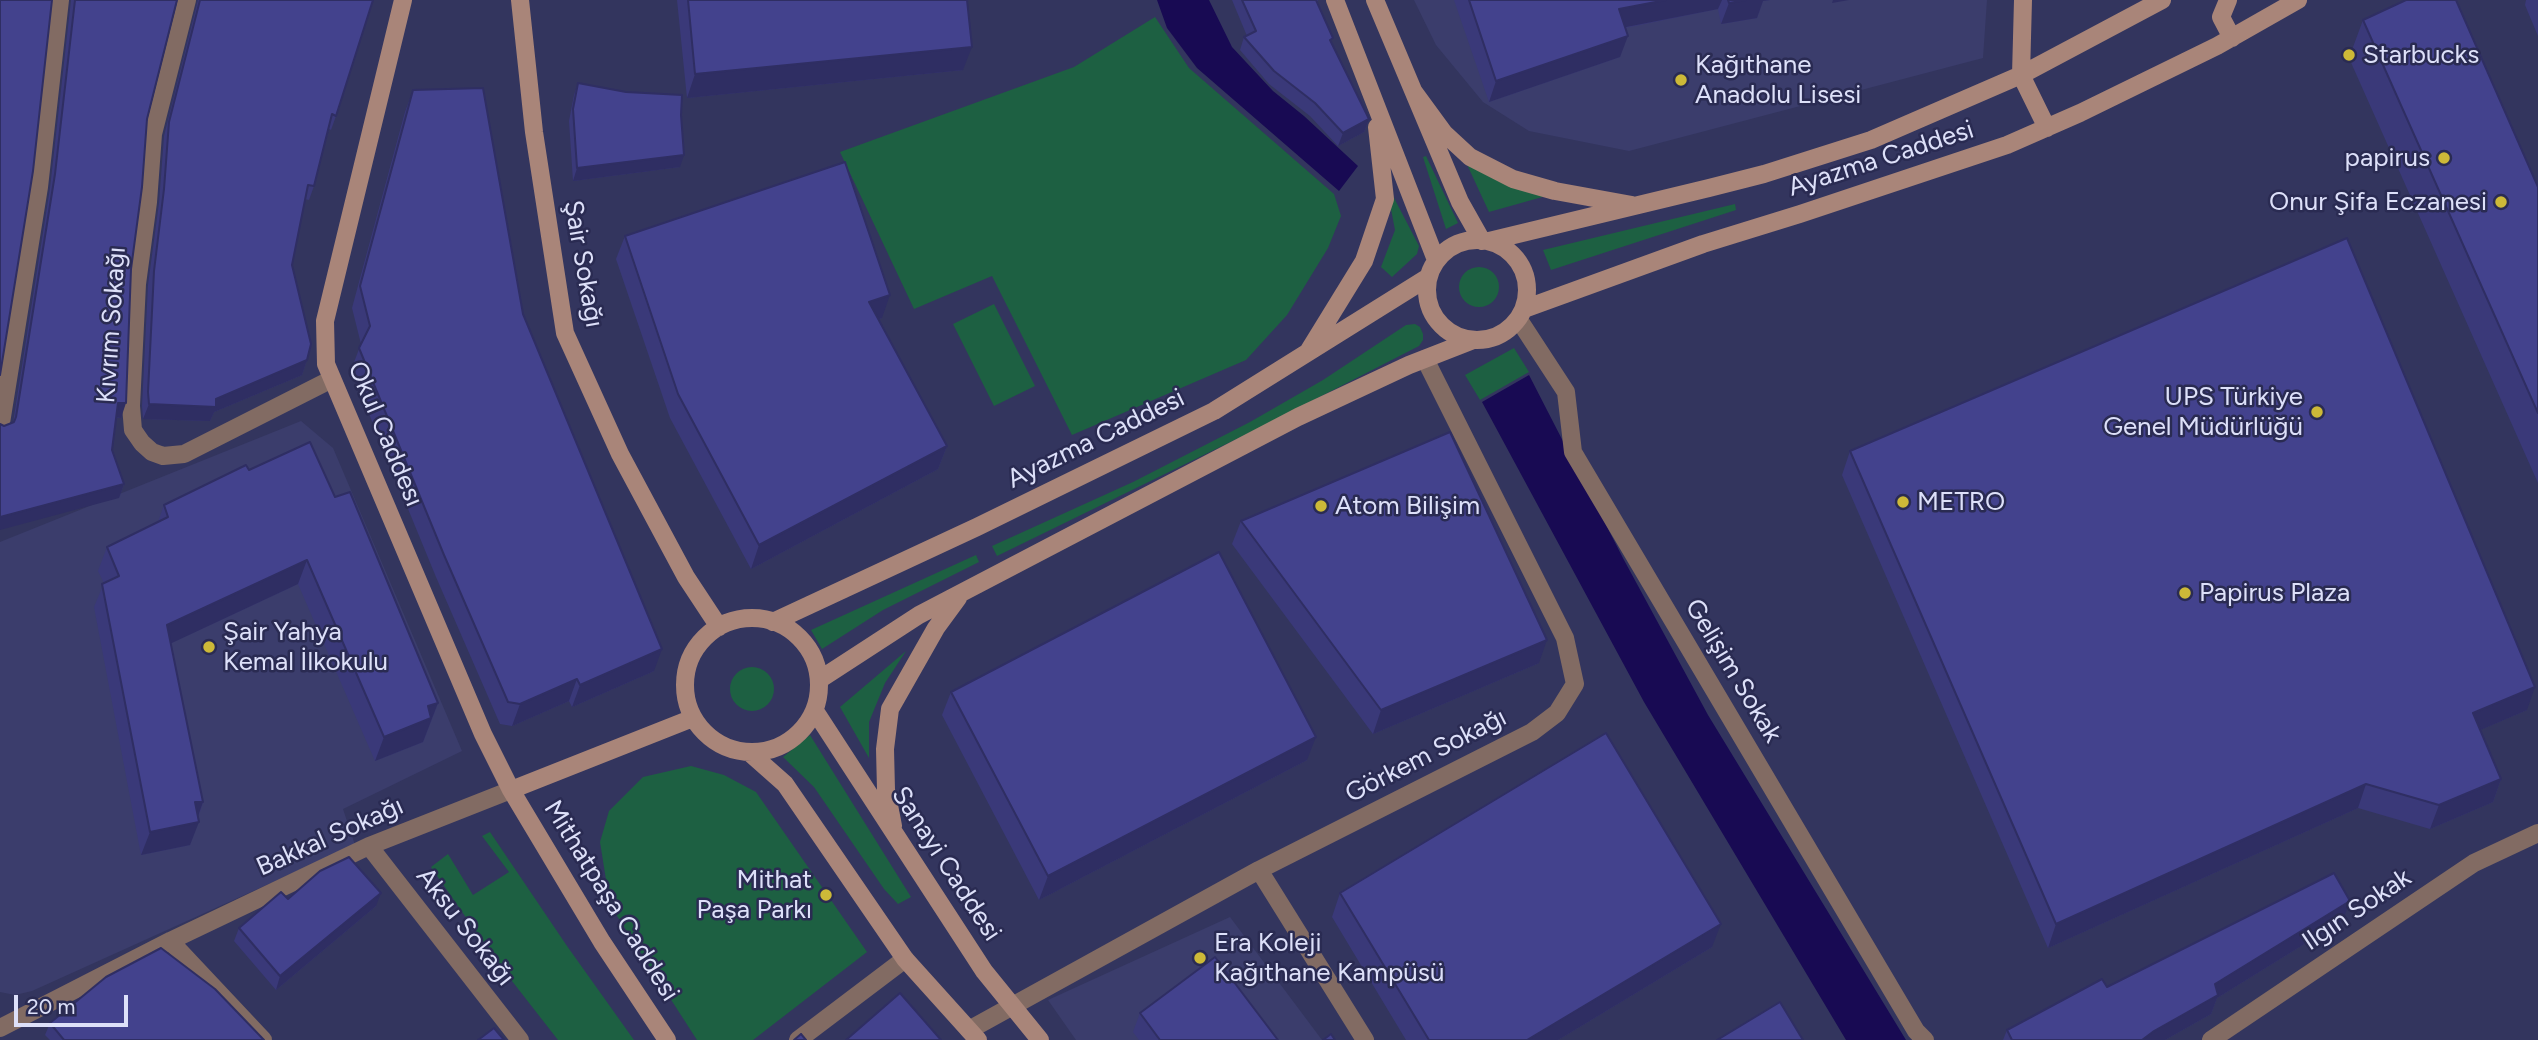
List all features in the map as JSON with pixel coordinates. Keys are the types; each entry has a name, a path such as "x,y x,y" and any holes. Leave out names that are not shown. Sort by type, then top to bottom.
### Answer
{"main road":[{"name":"Okul Caddesı","path":"403,0 325,321 326,364 483,734 510,790"},
{"name":"Şair Sokağı","path":"520,0 534,132 565,333 620,454 686,577 719,627"},
{"path":"1335,0 1436,260"},
{"path":"1375,0 1460,202 1485,241"},
{"path":"2023,0 2021,75 2047,128"},
{"name":"Ayazma Caddesi","path":"1485,241 1764,174 1871,140 2021,75 2162,0"},
{"path":"2228,0 2221,17 2232,37"},
{"name":"Ayazma Caddesi","path":"819,680 919,615 1298,417 1425,359 1473,340 1498,337 1521,315 1703,244 2007,145 2232,37 2298,0"},
{"path":"1414,92 1444,133 1469,158 1513,179 1555,191 1639,206"},
{"path":"1305,356 1364,261 1385,199 1375,103"},
{"path":"1473,340 1456,336 1441,327 1431,312 1426,295 1427,278 1441,252 1474,239 1505,248 1517,260 1525,275 1527,293 1521,315"},
{"name":"Ayazma Caddesi","path":"773,622 977,527 1214,411 1427,278"},
{"path":"894,833 886,790 885,749 890,709 936,628 962,592"},
{"path":"755,618 773,622 790,630 803,641 813,656 819,680 814,712 804,729 789,742 770,750 750,752 727,748 708,736 693,718 686,702 684,684 687,667 694,650 705,637 719,627 736,620 755,618"},
{"name":"Sanayi Caddesi","path":"814,712 984,971 1040,1040"},
{"name":"Bakkal Sokağı","path":"510,790 693,718"},
{"path":"750,752 785,784 905,959 974,1035"},
{"name":"Mithatpaşa Caddesi","path":"510,790 602,942 667,1040"}],"street":[{"path":"0,429 38,187 60,0"},
{"name":"Kıvrım Sokağı","path":"187,0 153,134 148,202 137,284 131,406 134,430 152,452 163,456 184,454 332,379"},
{"name":"Gelişim Sokak","path":"1521,315 1566,392 1573,452 1909,1019 1925,1040"},
{"name":"Görkem Sokağı","path":"974,1035 1011,1005 1259,870 1531,732 1557,713 1575,684 1565,638 1425,359"},
{"name":"Bakkal Sokağı","path":"0,1028 170,941 369,846 510,790"},
{"name":"Ilgın Sokak","path":"2211,1040 2474,863 2538,833"},
{"name":"Aksu Sokağı","path":"369,846 520,1040"},
{"path":"1259,870 1365,1040"},
{"path":"170,941 264,1040"},
{"path":"798,1040 905,959"}],"shaded area":[{"path":"1157,0 1209,0 1232,47 1273,91 1358,166 1339,191 1197,68 1167,28"},
{"name":"Kağıthane Anadolu Lisesi","path":"1414,0 1987,0 1983,58 1629,151 1529,131 1483,102 1436,45"},
{"path":"1529,375 1624,560 1708,715 1906,1040 1846,1040 1644,702 1482,402"},
{"name":"Şair Yahya Kemal İlkokulu","path":"301,421 333,448 462,751 343,809 355,845 32,991 15,995 0,992 0,542"},
{"name":"Era Koleji Kağıthane Kampüsü","path":"1230,917 1322,1040 1076,1040 1048,1000"}],"green space":[{"path":"1155,17 1189,68 1334,194 1341,216 1328,248 1287,315 1246,360 1072,435 992,276 914,309 840,152 1074,67"},
{"path":"1426,156 1458,223 1446,229 1423,157"},
{"path":"1464,158 1546,196 1489,212"},
{"path":"1391,192 1419,246 1417,254 1392,277 1381,267 1395,230 1389,199"},
{"path":"1735,204 1736,210 1551,270 1543,250"},
{"path":"1479,267 1487,268 1493,273 1498,279 1498,295 1493,301 1487,306 1479,307 1471,306 1465,301 1460,295 1459,287 1460,279 1465,273 1471,268"},
{"path":"994,304 1035,386 994,406 953,324"},
{"path":"1415,324 1423,334 1419,346 1261,427 997,556 992,546 1133,482 1250,422 1323,380 1406,325"},
{"path":"1514,348 1529,372 1480,400 1465,375"},
{"path":"976,555 979,562 883,610 822,649 811,630"},
{"path":"906,651 885,683 869,722 869,758 840,707"},
{"path":"752,667 767,674 774,689 767,704 752,711 737,704 730,689 737,674"},
{"path":"810,735 911,897 898,904 884,889 814,787 783,757"},
{"path":"691,766 724,775 756,792 867,952 753,1040 697,1040 610,905 600,842 609,811 643,777"},
{"path":"490,832 634,1040 558,1040 494,958 431,867 448,854 473,895 509,872 482,836"}],"building":[{"path":"0,0 52,0 33,171 0,375"},
{"path":"75,0 177,0 147,119 142,187 131,269 126,403 118,403 112,450 124,484 0,517 0,424 4,426 14,422 16,417 55,174"},
{"path":"200,0 373,0 336,116 332,114 314,186 308,185 292,265 311,344 307,360 216,399 216,407 149,404 148,392 154,271 169,122"},
{"path":"688,0 967,0 972,47 695,74"},
{"path":"1242,0 1316,0 1333,38 1330,40 1369,119 1343,133 1315,103 1274,71 1244,37 1256,31"},
{"path":"1469,0 1666,0 1619,9 1628,36 1496,81"},
{"name":"papirus","path":"2406,0 2456,0 2538,187 2538,413 2363,20"},
{"path":"578,83 626,92 682,95 684,155 577,168 573,109"},
{"path":"483,88 523,314 662,649 580,685 577,679 520,704 508,702 359,348 370,326 360,286 413,90"},
{"path":"845,162 890,295 869,302 947,446 759,545 678,394 625,236"},
{"name":"Papirus Plaza","path":"2347,238 2535,687 2473,713 2501,779 2439,805 2366,784 2056,924 1850,451"},
{"path":"1450,432 1547,640 1381,710 1241,521"},
{"path":"310,442 335,497 350,492 438,703 428,706 431,718 384,737 307,560 167,625 203,802 195,802 199,822 150,832 102,584 119,576 107,547 168,517 164,505 246,465 249,470"},
{"path":"1219,552 1316,737 1048,876 951,692"},
{"path":"1606,733 1721,924 1527,1040 1429,1040 1340,893"},
{"path":"349,857 381,893 280,976 239,928 281,892 288,899 320,871"},
{"path":"2334,873 2350,901 2215,984 2218,995 2142,1040 2012,1040 2007,1030 2102,979 2107,987"},
{"path":"161,948 215,989 264,1040 64,1040 50,1023 106,977"},
{"path":"1215,957 1278,1040 1160,1040 1140,1013"},
{"path":"900,993 941,1040 846,1040"},
{"path":"1780,1002 1803,1040 1717,1040"},
{"path":"494,1028 504,1040 478,1040"},
{"path":"801,1034 806,1040 794,1040"},
{"path":"1331,1034 1335,1040 1323,1040"}],"place":[{"name":"Starbucks","path":"2349,55"},
{"name":"Kağıthane Anadolu Lisesi","path":"1681,80"},
{"name":"papirus","path":"2444,158"},
{"name":"Onur Şifa Eczanesi","path":"2501,202"},
{"name":"UPS Türkiye Genel Müdürlüğü","path":"2317,412"},
{"name":"METRO","path":"1903,502"},
{"name":"Atom Bilişim","path":"1321,506"},
{"name":"Papirus Plaza","path":"2185,593"},
{"name":"Şair Yahya Kemal İlkokulu","path":"209,647"},
{"name":"Mithat Paşa Parkı","path":"826,895"},
{"name":"Era Koleji Kağıthane Kampüsü","path":"1200,958"}]}
